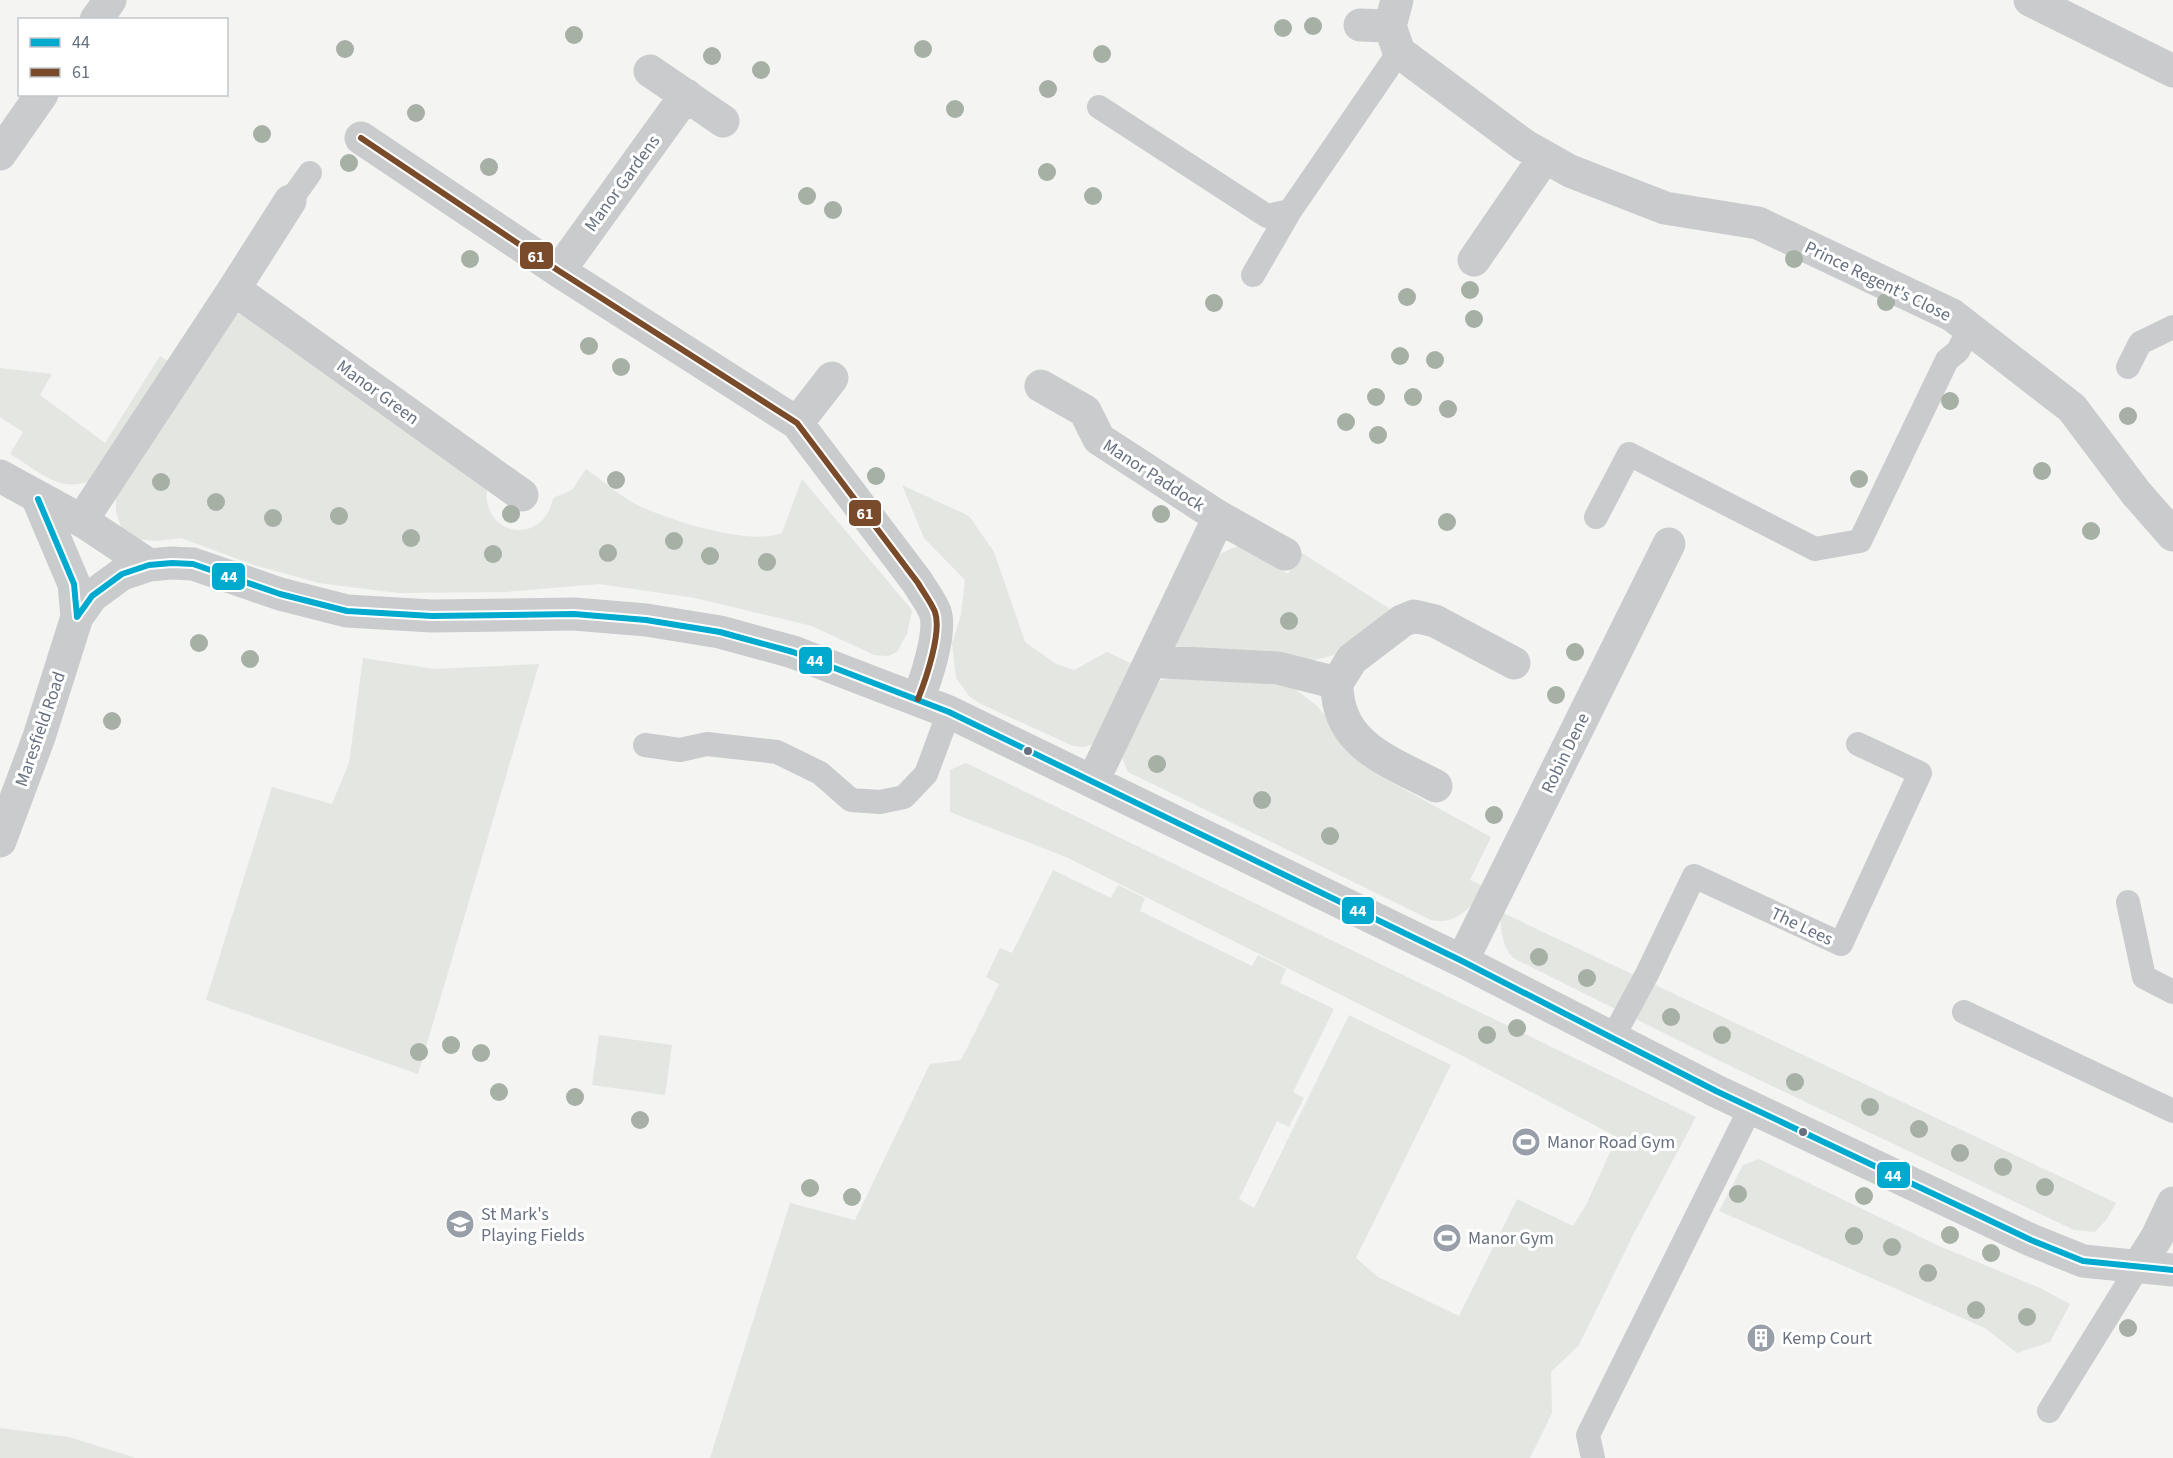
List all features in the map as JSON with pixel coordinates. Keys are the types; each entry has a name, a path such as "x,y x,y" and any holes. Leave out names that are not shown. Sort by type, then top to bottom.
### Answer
{"street":[{"path":"97,18 110,0"},
{"path":"2030,0 2173,71"},
{"name":"Prince Regent's Close","path":"1387,26 1544,158 1588,180 1665,208 1758,223 1952,315 2073,408 2136,493 2173,535"},
{"path":"650,70 723,121"},
{"name":"Manor Gardens","path":"559,272 686,95"},
{"path":"0,154 41,96"},
{"path":"362,138 559,272 796,423 918,584 934,612 937,623 928,673 918,699"},
{"path":"1474,260 1544,158"},
{"path":"84,522 90,508 290,201"},
{"name":"Manor Green","path":"234,289 522,495"},
{"path":"796,423 832,378"},
{"name":"Manor Paddock","path":"1041,386 1085,411 1099,439 1219,517 1286,554"},
{"path":"0,476 84,522 149,565"},
{"path":"39,499 74,584 77,616"},
{"name":"Manor Paddock","path":"1093,781 1219,517"},
{"name":"Robin Dene","path":"1462,961 1669,544"},
{"path":"77,616 92,596 122,574 149,565 193,564 280,594 347,611 432,616 574,614 646,620 710,631 793,652 950,712 1462,961 1751,1107 2031,1240 2083,1261 2173,1270"},
{"name":"Maresfield Road","path":"0,841 39,737 77,616"},
{"path":"1436,786 1380,756 1348,729 1339,708 1337,683 1352,659 1402,621 1414,616 1435,621 1514,663"},
{"path":"1154,657 1164,662 1278,668 1337,683"},
{"path":"2138,1267 2157,1237 2173,1203"}],"lane":[{"path":"1252,275 1290,211 1387,26"},
{"path":"1099,107 1268,216 1290,211"},
{"path":"290,201 310,173"},
{"path":"2128,367 2140,343 2173,327"},
{"path":"1596,517 1629,454 1815,549 1860,541 1947,360 1958,351 1969,329"},
{"path":"645,745 680,750 707,744 777,752 820,772 851,800 880,802 904,797 926,774 950,712"},
{"name":"The Lees","path":"1613,1037 1647,974 1694,876 1841,944 1920,773 1858,744"},
{"path":"2128,903 2144,977 2173,992"},
{"path":"1964,1012 2173,1111"},
{"path":"1593,1458 1588,1435 1751,1107"},
{"path":"2049,1411 2138,1267"}],"shaded area":[{"path":"245,313 487,488 488,505 494,517 503,526 514,530 527,529 538,524 547,514 553,498 572,490 586,469 626,498 654,512 710,530 767,536 782,533 802,479 912,610 907,634 897,652 888,656 874,655 812,626 695,598 599,584 506,592 398,593 319,583 254,565 181,538 157,541 133,539 121,527 116,511 116,496 234,314"},
{"path":"160,356 172,364 98,477 85,482 63,483 52,480 10,454 23,432 0,417 0,368 52,374 40,395 105,443"},
{"path":"902,485 969,516 994,552 1025,642 1056,664 1074,670 1107,652 1139,667 1094,744 1084,747 1073,746 970,697 956,678 952,643 961,615 965,580 924,538"},
{"path":"1235,547 1246,547 1288,574 1302,553 1390,609 1373,628 1352,645 1323,658 1259,659 1177,648 1176,644 1218,555"},
{"path":"363,658 434,669 539,664 418,1074 206,1000 272,787 332,804 349,763"},
{"path":"1187,675 1262,676 1295,689 1317,706 1340,734 1379,768 1376,774 1491,837 1470,880 1485,887 1475,901 1456,917 1449,920 1431,920 1128,772 1121,755 1158,681"},
{"path":"966,763 1696,1117 1634,1233 1579,1345 1551,1372 1552,1413 1530,1458 710,1458 790,1203 855,1220 930,1064 961,1060 999,984 986,977 1000,948 1012,953 1053,870 1111,898 1118,885 1145,898 1140,911 1252,966 1258,955 1286,969 1280,983 1334,1009 1293,1092 1304,1098 1289,1127 1277,1121 1239,1199 1254,1208 1349,1015 1451,1065 1356,1258 1378,1277 1459,1316 1517,1199 1573,1226 1586,1205 1617,1137 1457,1053 1066,857 950,812 950,770"},
{"path":"1501,912 2116,1203 2107,1219 2095,1232 2074,1230 1726,1064 1513,958 1502,936"},
{"path":"599,1035 672,1045 665,1095 592,1085"},
{"path":"1759,1159 1939,1246 2040,1288 2070,1304 2050,1342 2017,1353 1985,1328 1719,1211 1743,1165"},
{"path":"0,1428 69,1437 136,1458 0,1458"}],"transit line":[{"name":"61","path":"361,138 559,271 797,423 918,583 935,612 937,621 935,643 918,699"},
{"name":"44","path":"38,499 74,584 77,617 92,596 122,574 149,565 193,564 280,594 347,611 432,616 574,614 646,620 720,632 793,652 949,712 1462,961 1716,1091 2031,1240 2083,1261 2173,1270"}],"place":[{"name":"Manor Road Gym","path":"1526,1142"},
{"name":"St Mark's Playing Fields","path":"460,1224"},
{"name":"Manor Gym","path":"1447,1238"},
{"name":"Kemp Court","path":"1761,1338"}]}
